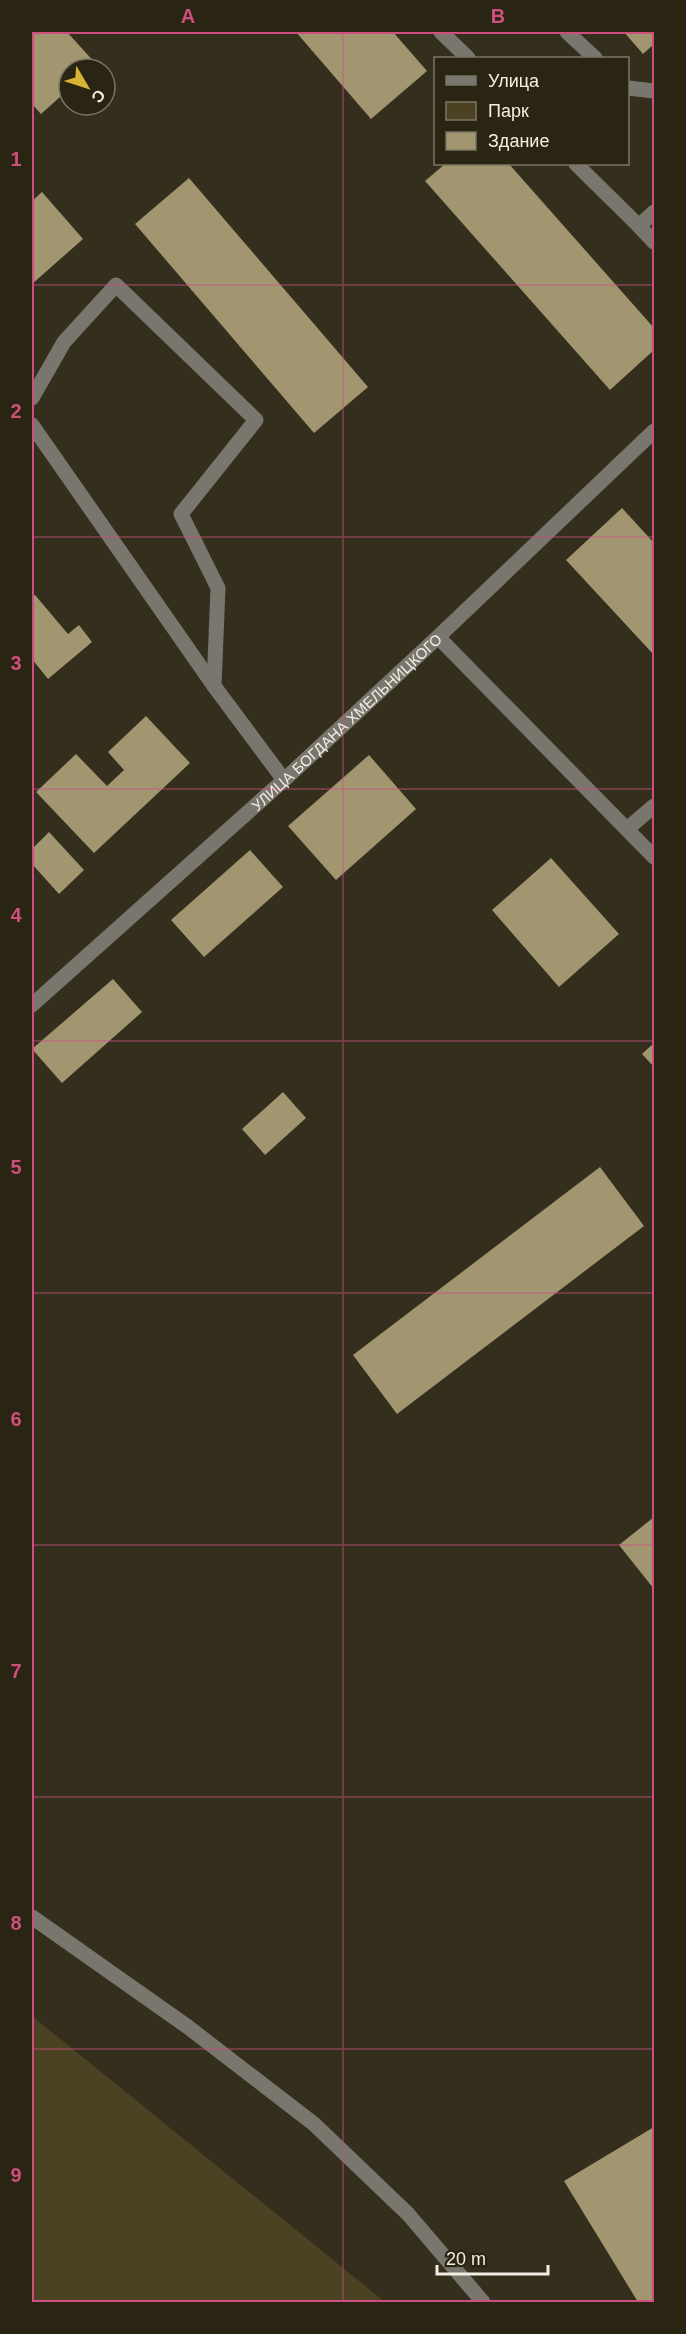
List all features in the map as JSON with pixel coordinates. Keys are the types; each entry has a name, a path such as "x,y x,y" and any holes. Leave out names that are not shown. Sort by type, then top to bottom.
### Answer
{"street":[{"path":"441,32 467,57"},
{"path":"567,32 594,57"},
{"path":"629,88 654,91"},
{"path":"577,165 654,242"},
{"path":"639,226 654,212"},
{"path":"32,398 64,342 116,285 256,420 182,514 218,588 214,686"},
{"path":"32,425 214,686 284,780"},
{"name":"УЛИЦА БОГДАНА ХМЕЛЬНИЦКОГО","path":"32,1005 284,780 438,638 654,431"},
{"path":"438,638 654,857"},
{"path":"627,829 654,806"},
{"path":"32,1917 188,2027 314,2124 408,2214 483,2302"}],"green space":[{"path":"32,2016 385,2302 32,2302"}],"building":[{"path":"32,32 67,32 90,57 57,57 57,100 41,114 32,104"},
{"path":"296,32 393,32 427,71 371,119"},
{"path":"624,32 654,32 654,44 643,54"},
{"path":"444,165 510,165 654,328 654,350 610,390 425,181"},
{"path":"189,178 368,387 314,433 135,224"},
{"path":"42,192 83,239 32,284 32,201"},
{"path":"622,508 654,543 654,655 566,560"},
{"path":"35,595 68,634 79,625 92,642 48,679 32,659 32,597"},
{"path":"146,716 190,763 94,853 36,792 76,754 107,786 124,770 108,752"},
{"path":"369,755 416,809 336,880 288,826"},
{"path":"49,832 84,870 59,894 32,864 32,849"},
{"path":"250,850 283,887 204,957 171,920"},
{"path":"551,858 619,934 559,987 492,910"},
{"path":"113,979 142,1012 62,1083 32,1049"},
{"path":"654,1043 654,1067 642,1054"},
{"path":"283,1092 306,1118 265,1155 242,1129"},
{"path":"600,1167 644,1226 397,1414 353,1355"},
{"path":"654,1517 654,1589 619,1545"},
{"path":"654,2127 654,2302 638,2302 564,2181"}]}
